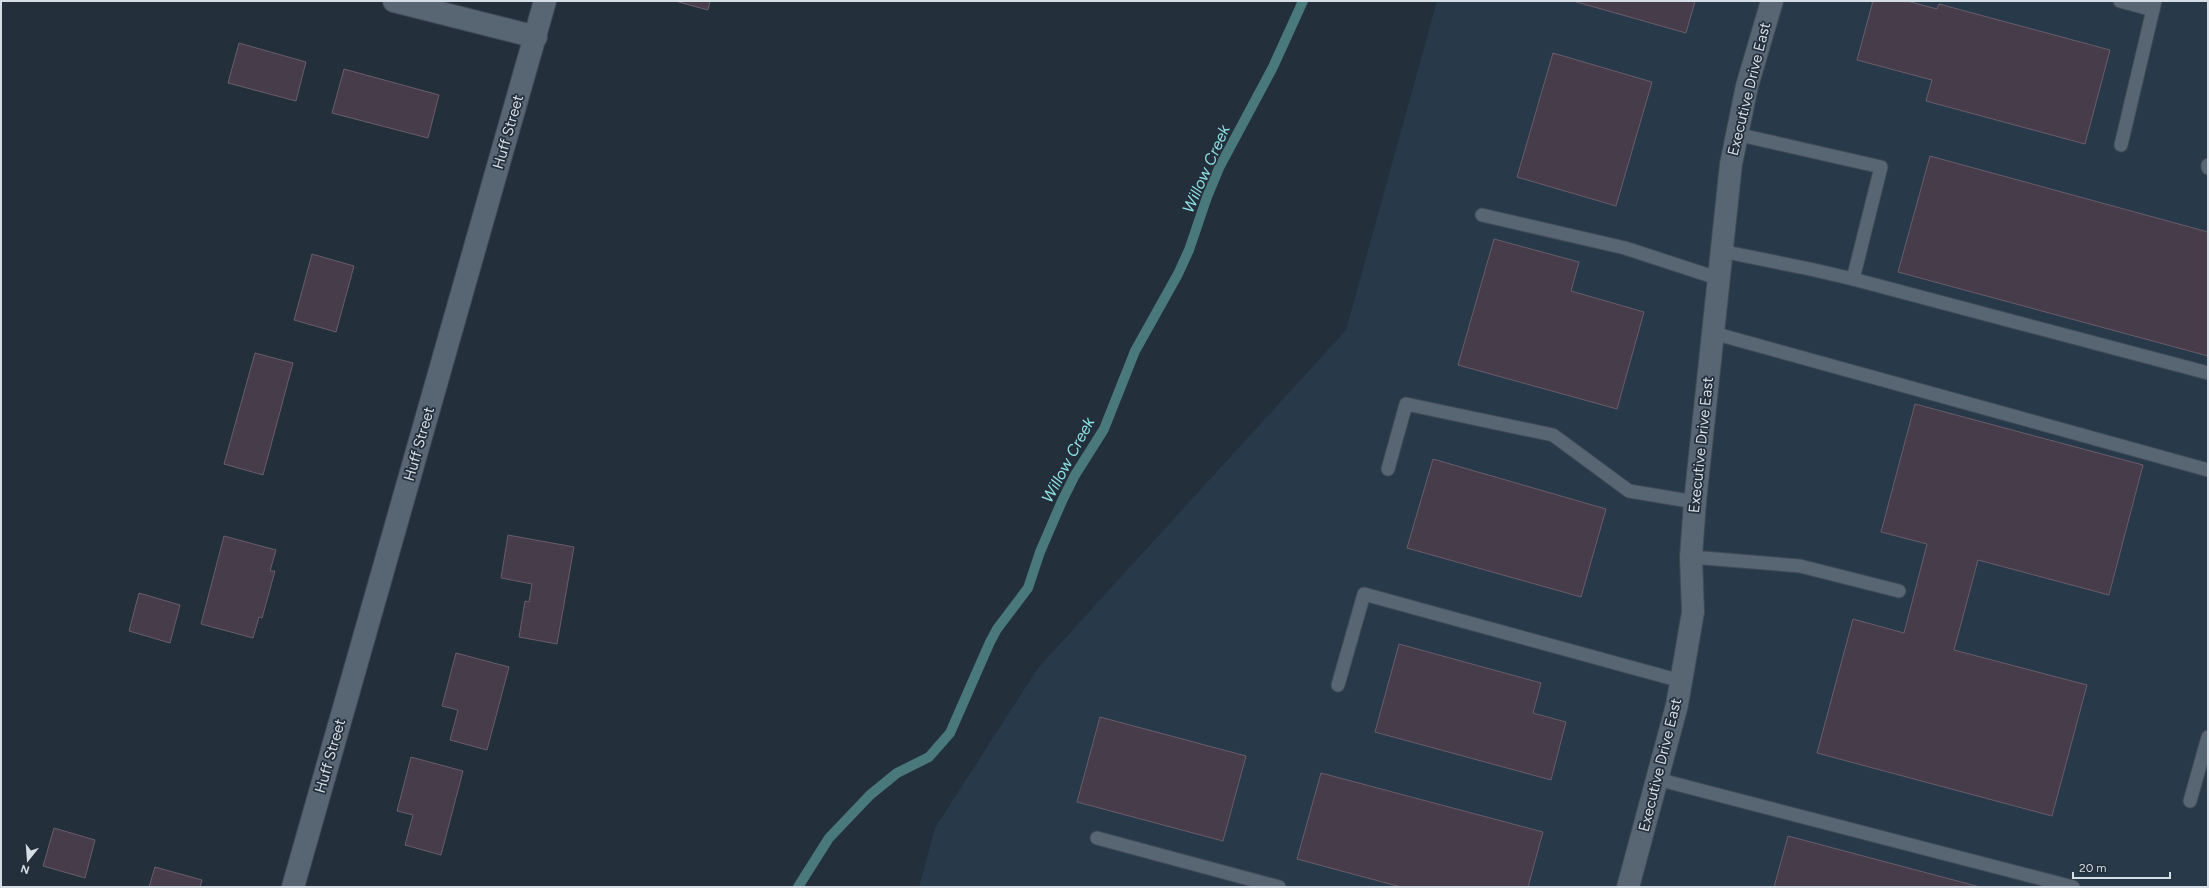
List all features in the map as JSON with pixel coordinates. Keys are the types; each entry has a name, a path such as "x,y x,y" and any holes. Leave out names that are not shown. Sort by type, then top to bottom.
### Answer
{"street":[{"path":"394,1 536,37"},
{"name":"Huff Street","path":"293,887 546,1"},
{"name":"Executive Drive East","path":"1628,887 1677,705 1693,612 1691,557 1717,278 1736,134 1772,1"}],"lane":[{"path":"2120,1 2154,5 2121,145"},
{"path":"1736,134 1881,167 1853,280"},
{"path":"1482,215 1624,248 1717,278"},
{"path":"1721,251 1810,269 2208,373"},
{"path":"1713,333 2208,470"},
{"path":"1388,469 1406,404 1553,435 1629,491 1695,502"},
{"path":"1691,557 1800,566 1899,591"},
{"path":"1338,685 1364,594 1681,681"},
{"path":"2190,801 2208,737"},
{"path":"1657,779 2073,887"},
{"path":"1097,838 1279,887"}],"shaded area":[{"path":"1437,1 2208,1 2208,887 919,887 935,828 1038,668 1346,330"}],"building":[{"path":"675,1 710,1 708,10"},
{"path":"1573,1 1695,1 1686,33"},
{"path":"1873,1 1907,1 1937,9 1939,4 2110,50 2085,144 1926,101 1932,80 1857,60"},
{"path":"239,43 306,62 296,101 228,83"},
{"path":"1553,53 1652,82 1616,206 1517,177"},
{"path":"344,69 439,95 428,138 332,113"},
{"path":"1930,156 2208,232 2208,356 1898,272"},
{"path":"1494,239 1579,262 1571,291 1644,312 1617,409 1458,365"},
{"path":"312,254 354,266 336,332 294,320"},
{"path":"255,353 293,363 263,475 224,464"},
{"path":"1915,404 2143,465 2109,595 1978,560 1954,650 2087,685 2052,816 1817,753 1853,619 1904,633 1927,544 1881,532"},
{"path":"1433,459 1606,509 1581,597 1407,548"},
{"path":"508,535 574,547 557,644 519,637 525,601 529,602 532,584 501,578"},
{"path":"224,536 276,550 270,571 275,571 262,618 259,617 253,638 201,624"},
{"path":"139,593 180,605 170,643 129,631"},
{"path":"1399,644 1541,683 1533,713 1566,722 1551,780 1375,732"},
{"path":"456,653 509,667 487,750 450,740 458,710 442,706"},
{"path":"1100,717 1246,756 1223,841 1077,802"},
{"path":"411,757 463,771 441,855 405,845 413,815 397,811"},
{"path":"1321,773 1543,832 1528,887 1401,887 1297,859"},
{"path":"54,828 95,840 85,878 43,866"},
{"path":"1788,836 1980,887 1774,887"},
{"path":"155,867 202,880 200,887 149,887"}],"waterway":[{"name":"Willow Creek","path":"798,887 829,838 870,795 897,773 929,757 950,733 990,642 997,629 1028,588 1040,552 1062,501 1075,475 1104,429 1135,351 1178,274 1189,250 1207,197 1219,168 1273,67 1303,1"}]}
